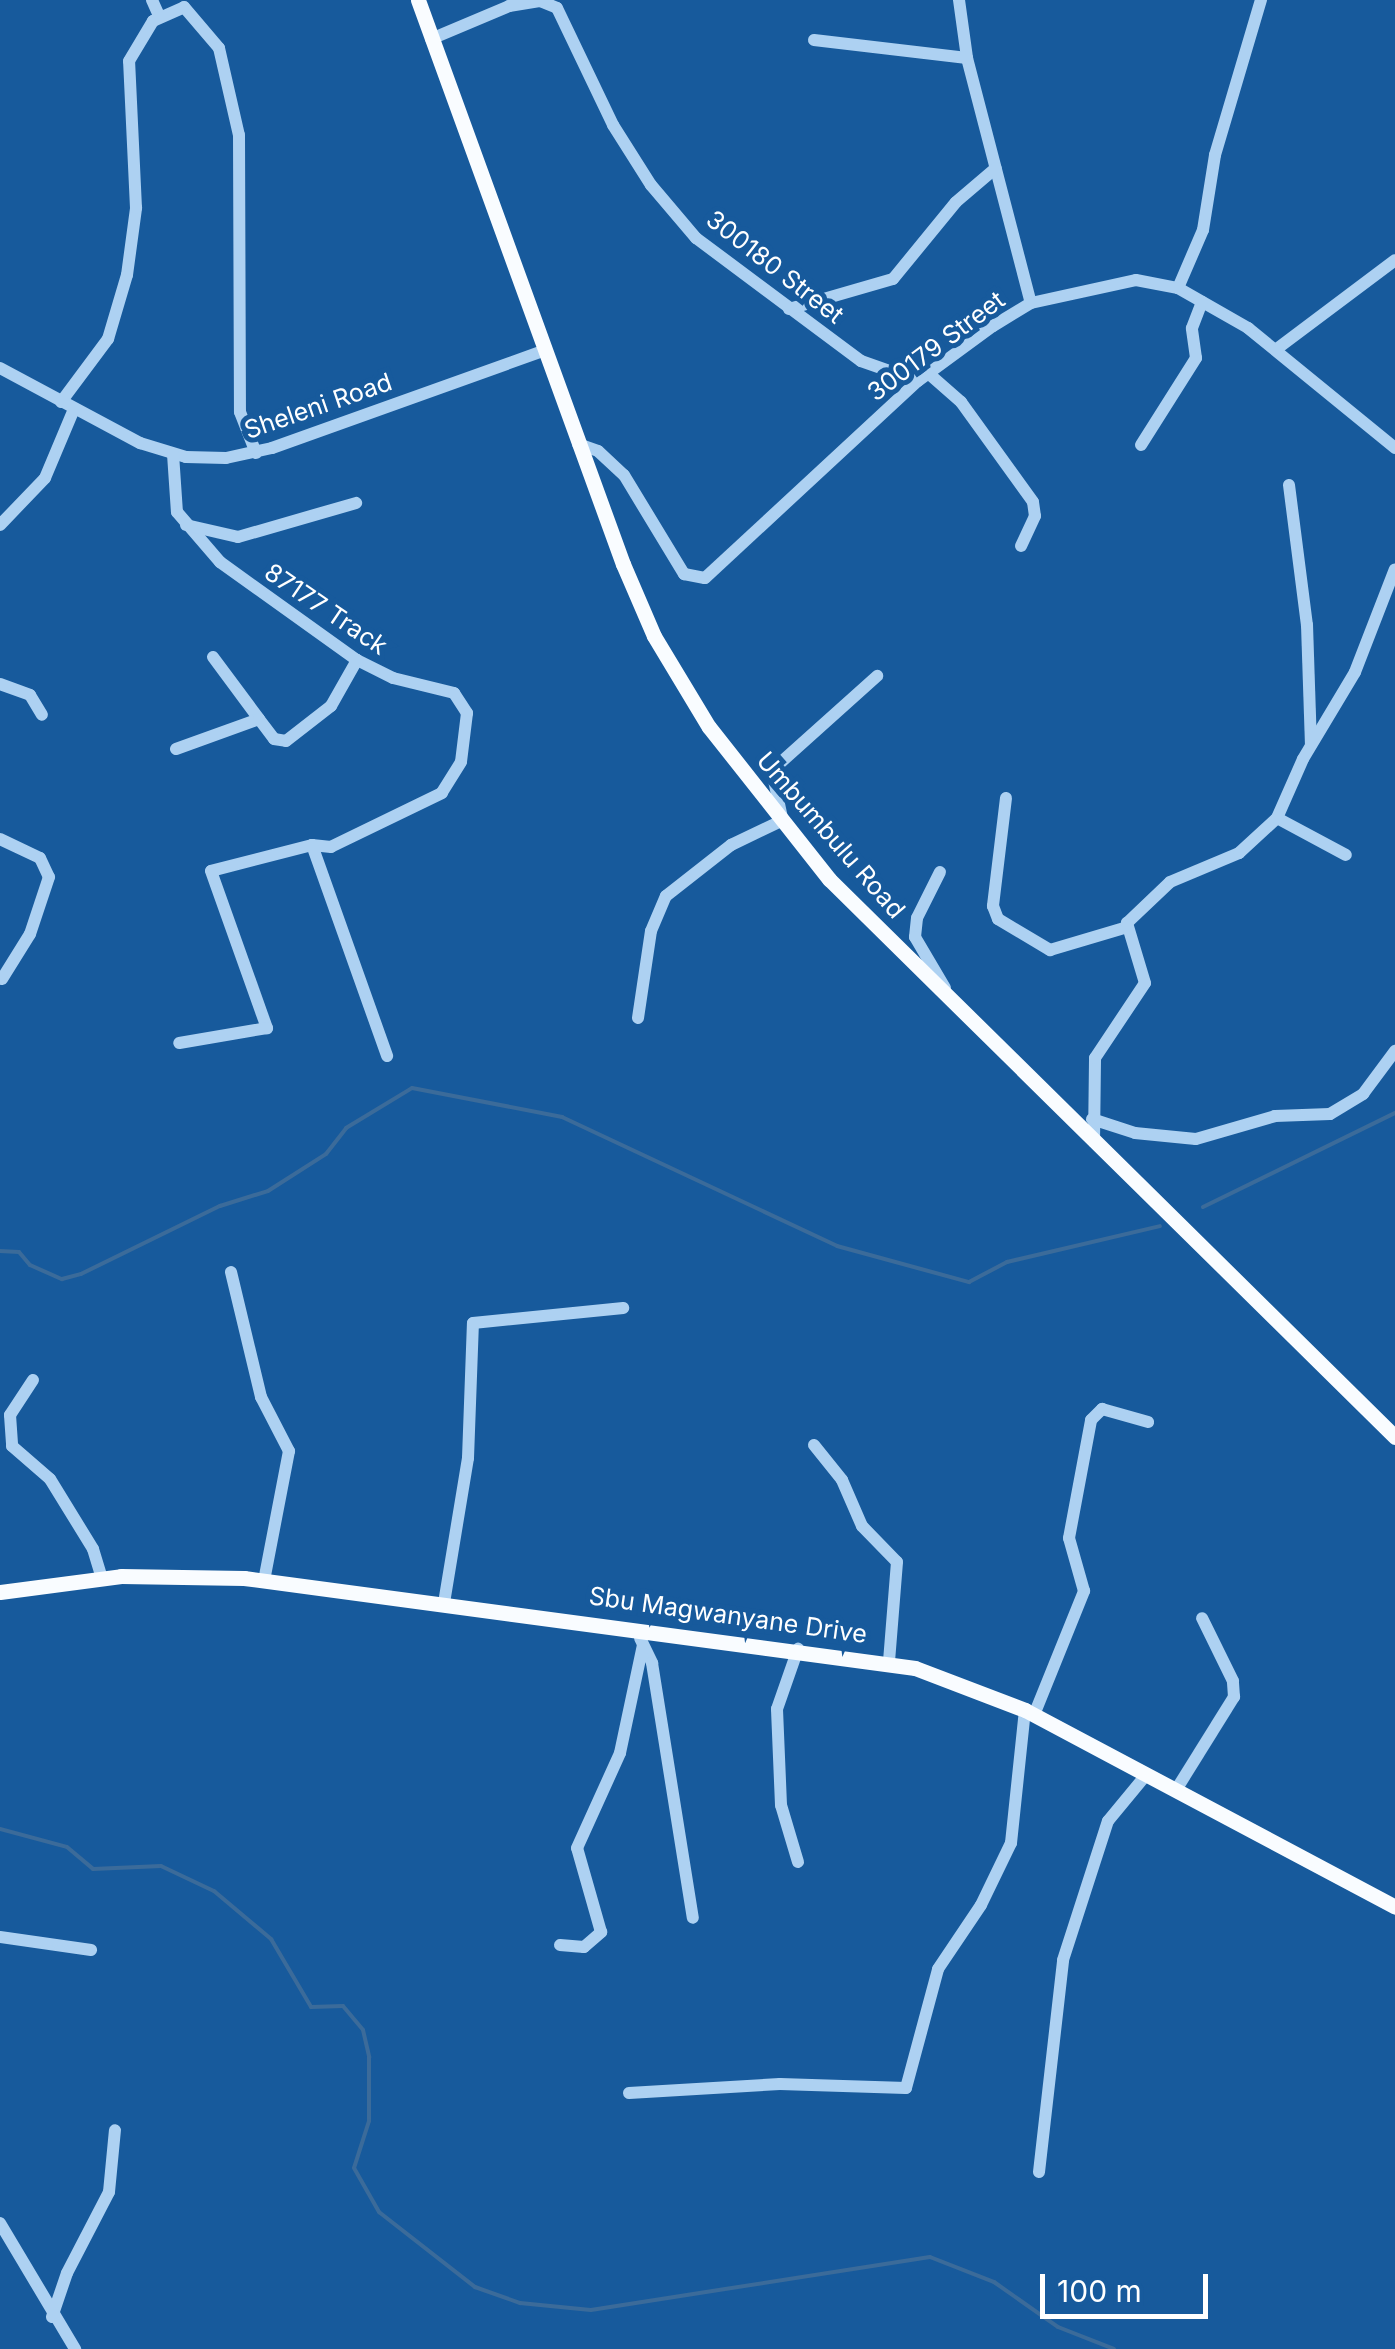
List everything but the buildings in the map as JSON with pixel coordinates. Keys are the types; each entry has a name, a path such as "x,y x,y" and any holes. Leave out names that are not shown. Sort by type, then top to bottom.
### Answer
{"main road":[{"name":"Umbumbulu Road","path":"418,0 543,351 654,636 781,824 953,1004 1395,1437"},
{"name":"Sbu Magwanyane Drive","path":"0,1592 102,1578 264,1580 444,1603 642,1637 798,1649 889,1662 1030,1712 1395,1907"}],"street":[{"path":"152,0 160,16"},
{"path":"959,0 967,58 1031,303"},
{"path":"1178,288 1203,230 1216,155 1261,0"},
{"name":"300180 Street","path":"431,39 497,10 548,2 564,18 613,125 672,213 720,259 861,361 923,377"},
{"path":"60,402 96,362 118,310 136,208 127,72 133,48 160,16 184,7 197,14 219,48 232,92 242,160 240,412 256,453"},
{"path":"814,40 967,58"},
{"path":"789,308 893,279 956,202 996,168"},
{"path":"1278,348 1395,260"},
{"name":"300179 Street","path":"578,444 616,466 680,570 705,578 923,377 1031,303 1122,281 1178,288 1278,348 1395,448"},
{"path":"1140,445 1196,358 1193,323 1202,302"},
{"name":"Sheleni Road","path":"0,368 74,409 173,454 256,453 543,351"},
{"path":"923,377 961,402 1033,502 1032,527 1020,546"},
{"path":"0,524 44,478 74,409"},
{"path":"173,454 181,518 238,538 356,502"},
{"path":"1289,485 1307,625 1311,744"},
{"name":"87177 Track","path":"181,518 220,562 357,660 407,683 454,694 467,713 461,762 442,793 342,843 312,845"},
{"path":"1006,798 993,906 998,919 1050,950 1127,927 1170,882 1239,853 1277,818 1311,744 1355,672 1395,568"},
{"path":"214,657 275,740 291,738 330,706 357,660"},
{"path":"638,1018 658,907 731,845 781,824 774,780 780,764 876,676"},
{"path":"0,684 30,695 42,715"},
{"path":"176,749 259,719"},
{"path":"1277,818 1346,855"},
{"path":"0,839 40,858 48,877 30,934 2,979"},
{"path":"179,1043 266,1028 211,870 312,845 387,1056"},
{"path":"940,872 917,918 915,936 953,1004"},
{"path":"1094,1142 1094,1058 1144,983 1127,927"},
{"path":"1092,1119 1136,1133 1196,1139 1275,1116 1330,1114 1363,1094 1395,1052"},
{"path":"231,1272 261,1397 289,1451 264,1580"},
{"path":"444,1603 468,1458 474,1324 623,1308"},
{"path":"33,1380 10,1415 12,1446 50,1479 93,1548 102,1578"},
{"path":"629,2093 780,2084 906,2088 938,1968 981,1905 1011,1843 1030,1712 1084,1590 1069,1538 1091,1420 1102,1409 1148,1422"},
{"path":"814,1445 842,1480 862,1526 897,1562 889,1662"},
{"path":"1176,1790 1234,1697 1234,1681 1202,1618"},
{"path":"642,1637 652,1663 694,1918"},
{"path":"560,1945 584,1947 601,1932 578,1848 620,1753 642,1637"},
{"path":"798,1649 777,1709 781,1805 798,1862"},
{"path":"1039,2172 1063,1960 1108,1821 1146,1774"},
{"path":"0,1937 91,1950"},
{"path":"52,2317 67,2273 109,2192 115,2130"},
{"path":"2,2230 70,2346"}],"waterway":[{"path":"0,1251 19,1252 30,1265 62,1279 81,1274 220,1206 268,1191 326,1154 346,1128 412,1088 562,1117 837,1246 969,1282 1007,1262 1160,1226"},
{"path":"1203,1207 1395,1113"},
{"path":"0,1829 67,1847 93,1869 161,1866 214,1891 271,1939 311,2007 343,2006 363,2030 369,2057 369,2121 354,2168 379,2212 475,2287 520,2303 591,2310 930,2257 994,2282 1058,2327 1114,2349"}]}
